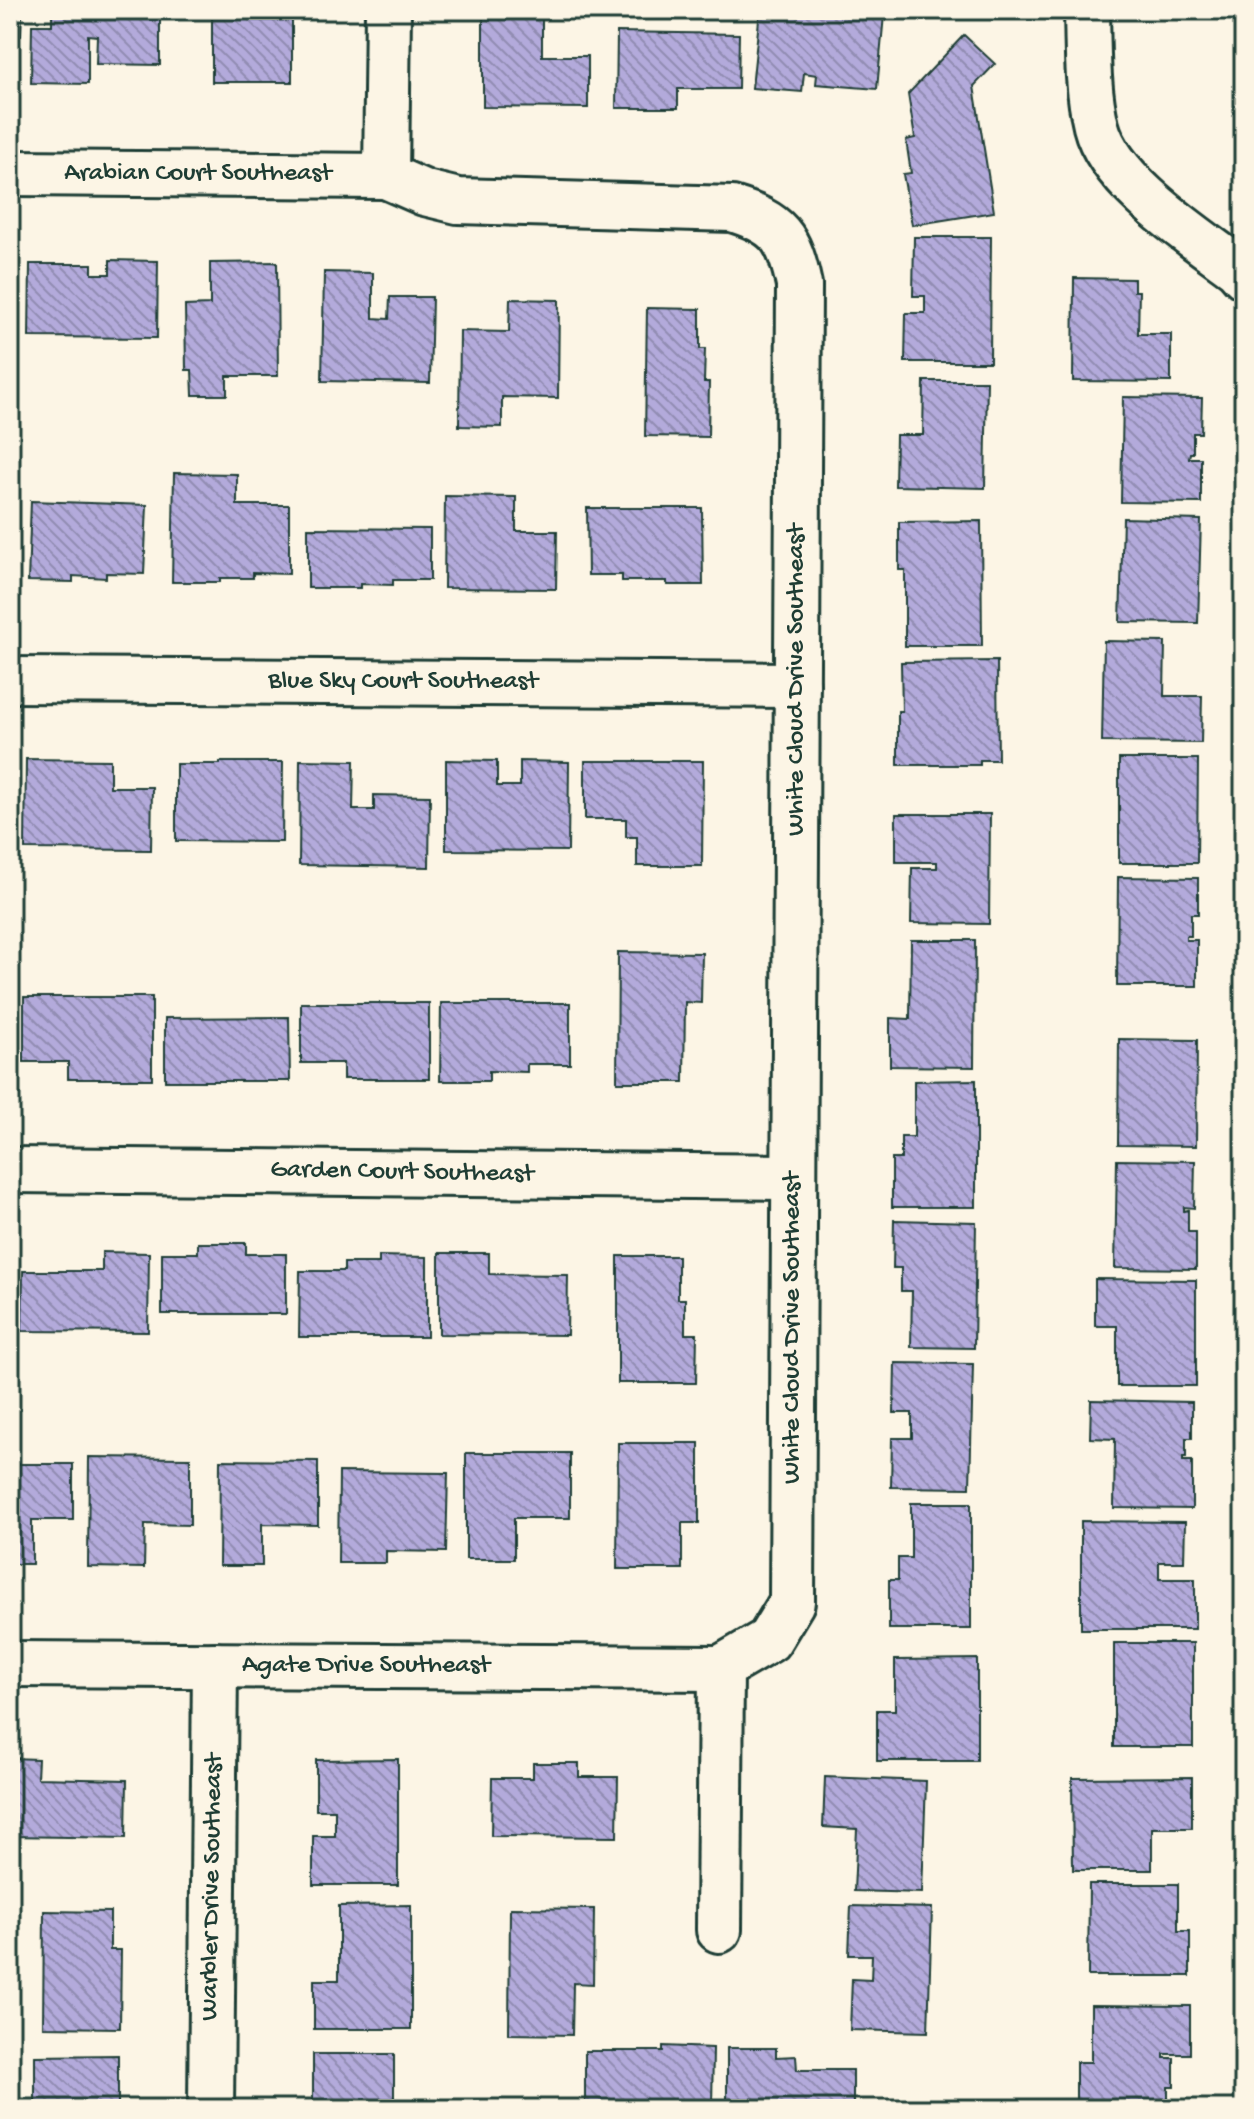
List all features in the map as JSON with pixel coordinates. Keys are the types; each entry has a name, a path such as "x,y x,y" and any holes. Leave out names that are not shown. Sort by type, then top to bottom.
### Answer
{"street":[{"path":"386,176 388,10"},
{"path":"1087,10 1088,72 1096,130 1124,178 1244,276"},
{"name":"Arabian Court Southeast","path":"10,173 386,176"},
{"name":"White Cloud Drive Southeast","path":"386,176 425,193 458,201 732,209 761,218 780,234 793,255 799,285 792,1602 769,1640 721,1668"},
{"name":"Blue Sky Court Southeast","path":"10,680 797,685"},
{"name":"Garden Court Southeast","path":"10,1170 794,1177"},
{"name":"Agate Drive Southeast","path":"10,1664 721,1668"},
{"name":"Warbler Drive Southeast","path":"211,2109 215,1665"},
{"path":"719,1930 721,1668"}],"building":[{"path":"10,10 22,10 21,36 10,36"},
{"path":"52,10 160,10 160,65 96,64 97,36 88,35 88,84 31,83 32,25 52,25"},
{"path":"212,10 292,10 292,82 212,82"},
{"path":"483,10 542,10 542,56 588,56 588,108 483,107"},
{"path":"760,10 828,10 884,15 877,89 816,84 817,75 804,73 802,92 752,88"},
{"path":"617,32 739,34 738,89 678,89 678,108 616,108"},
{"path":"964,35 995,64 974,86 994,212 912,225 903,174 911,173 906,140 915,138 908,94"},
{"path":"914,237 991,237 990,362 905,362 906,313 925,313 925,296 913,296"},
{"path":"110,260 158,261 157,338 29,337 30,264 92,264 92,274 110,274"},
{"path":"277,262 278,376 227,376 227,395 193,395 192,370 186,370 185,306 210,305 210,263"},
{"path":"10,268 17,268 17,334 10,334"},
{"path":"324,272 373,273 373,318 389,319 390,297 432,297 430,383 322,381"},
{"path":"1074,278 1134,279 1134,291 1139,291 1138,334 1171,334 1171,382 1073,381"},
{"path":"510,299 559,300 558,398 502,397 502,427 459,426 460,331 509,332"},
{"path":"647,308 700,309 700,349 705,349 704,382 709,382 708,437 645,436"},
{"path":"924,381 987,381 985,488 895,486 896,435 923,435"},
{"path":"1123,397 1202,398 1201,433 1193,433 1193,453 1189,458 1201,458 1201,503 1121,502"},
{"path":"174,473 237,474 237,505 289,505 289,574 253,573 253,578 220,578 220,582 172,582"},
{"path":"10,495 16,495 15,557 10,556"},
{"path":"445,496 516,497 516,531 557,531 556,589 444,588"},
{"path":"31,501 147,505 144,574 106,573 106,578 73,576 73,582 28,581"},
{"path":"587,508 702,508 703,585 667,585 667,581 622,581 622,575 588,575"},
{"path":"1123,518 1201,520 1198,623 1120,622"},
{"path":"981,521 982,646 905,646 905,570 899,570 899,522"},
{"path":"308,528 430,529 430,580 393,580 393,585 360,584 360,588 308,588"},
{"path":"1104,641 1165,642 1164,696 1202,696 1201,743 1102,742"},
{"path":"997,661 998,760 980,760 980,765 898,765 898,711 902,711 901,662"},
{"path":"26,759 110,760 110,787 152,787 151,850 25,849"},
{"path":"1119,759 1198,759 1197,863 1119,863"},
{"path":"300,760 354,761 353,810 374,810 374,795 430,796 429,867 299,865"},
{"path":"446,760 497,761 497,786 520,786 520,761 569,762 568,851 446,850"},
{"path":"585,761 703,761 702,866 637,866 637,837 626,837 626,819 585,819"},
{"path":"283,762 282,842 176,841 176,764"},
{"path":"896,814 990,814 989,924 911,923 912,868 937,868 937,862 896,862"},
{"path":"1118,877 1198,878 1198,914 1191,914 1191,936 1186,936 1186,940 1197,940 1197,986 1117,986"},
{"path":"911,940 975,940 974,1067 890,1066 890,1018 910,1019"},
{"path":"618,952 702,953 701,1003 685,1002 684,1082 617,1082"},
{"path":"10,997 13,997 12,1058 10,1058"},
{"path":"24,997 152,997 152,1079 68,1079 68,1062 24,1062"},
{"path":"301,1003 429,1003 429,1079 343,1079 343,1063 301,1063"},
{"path":"441,1003 570,1003 570,1064 527,1064 527,1072 489,1071 489,1081 440,1081"},
{"path":"289,1017 290,1081 165,1081 165,1018"},
{"path":"1119,1039 1197,1040 1196,1146 1118,1145"},
{"path":"976,1080 976,1207 892,1207 892,1159 901,1159 901,1137 914,1137 914,1081"},
{"path":"1117,1160 1195,1161 1194,1208 1184,1207 1184,1211 1188,1210 1188,1232 1196,1232 1196,1269 1115,1268"},
{"path":"894,1220 976,1222 974,1348 911,1347 912,1291 901,1291 901,1268 893,1268"},
{"path":"198,1243 246,1243 246,1254 286,1254 286,1314 162,1314 162,1253 198,1253"},
{"path":"102,1252 149,1253 148,1332 22,1331 23,1271 102,1271"},
{"path":"439,1253 489,1253 489,1274 568,1275 567,1335 439,1334"},
{"path":"379,1256 427,1257 427,1337 299,1337 300,1271 344,1271 344,1263 379,1263"},
{"path":"618,1256 678,1256 678,1299 685,1299 685,1334 697,1334 696,1383 618,1383"},
{"path":"1095,1279 1196,1280 1196,1386 1117,1386 1117,1326 1095,1326"},
{"path":"895,1363 973,1364 970,1488 891,1487 892,1438 912,1438 912,1413 894,1413"},
{"path":"1091,1400 1192,1402 1192,1438 1186,1438 1186,1457 1183,1461 1192,1461 1192,1509 1114,1508 1115,1439 1090,1438"},
{"path":"618,1443 699,1443 699,1523 682,1523 682,1569 617,1569"},
{"path":"466,1453 570,1453 570,1518 514,1518 514,1559 466,1559"},
{"path":"89,1457 190,1458 190,1525 145,1524 144,1568 88,1567"},
{"path":"220,1460 318,1461 318,1525 262,1524 262,1566 219,1566"},
{"path":"10,1464 73,1464 73,1520 32,1520 32,1564 10,1564"},
{"path":"339,1472 448,1473 446,1552 386,1551 386,1563 338,1563"},
{"path":"911,1503 971,1503 971,1629 889,1629 889,1580 898,1580 898,1558 911,1558"},
{"path":"1081,1521 1185,1522 1184,1562 1159,1562 1159,1579 1195,1579 1195,1629 1081,1629"},
{"path":"1114,1643 1193,1643 1193,1747 1114,1747"},
{"path":"977,1659 977,1761 877,1761 877,1710 895,1710 895,1660"},
{"path":"10,1758 38,1759 37,1778 127,1780 126,1838 10,1836"},
{"path":"398,1759 398,1885 313,1885 313,1836 335,1836 335,1810 316,1810 316,1760"},
{"path":"533,1763 579,1763 579,1777 618,1777 617,1837 491,1836 492,1778 533,1778"},
{"path":"825,1777 926,1781 922,1893 854,1891 857,1829 823,1827"},
{"path":"1192,1777 1192,1828 1152,1828 1152,1870 1073,1870 1072,1778"},
{"path":"1089,1884 1178,1884 1178,1931 1190,1931 1190,1976 1088,1976"},
{"path":"411,1905 411,2029 314,2029 314,1980 339,1980 339,1906"},
{"path":"851,1906 932,1908 928,2032 850,2030 852,1979 871,1980 872,1955 849,1955"},
{"path":"510,1908 594,1909 593,1984 573,1983 572,2035 509,2034"},
{"path":"44,1911 110,1912 110,1950 121,1950 120,2028 43,2027"},
{"path":"1091,2005 1190,2006 1190,2054 1164,2054 1164,2058 1174,2058 1174,2087 1168,2087 1168,2106 1076,2106 1076,2062 1091,2062"},
{"path":"663,2046 713,2048 712,2109 585,2109 585,2051 663,2051"},
{"path":"727,2048 776,2048 776,2057 796,2056 797,2070 853,2070 853,2109 727,2109"},
{"path":"313,2054 394,2054 394,2109 335,2109 335,2101 313,2101"},
{"path":"118,2055 118,2109 35,2109 35,2056"}]}
